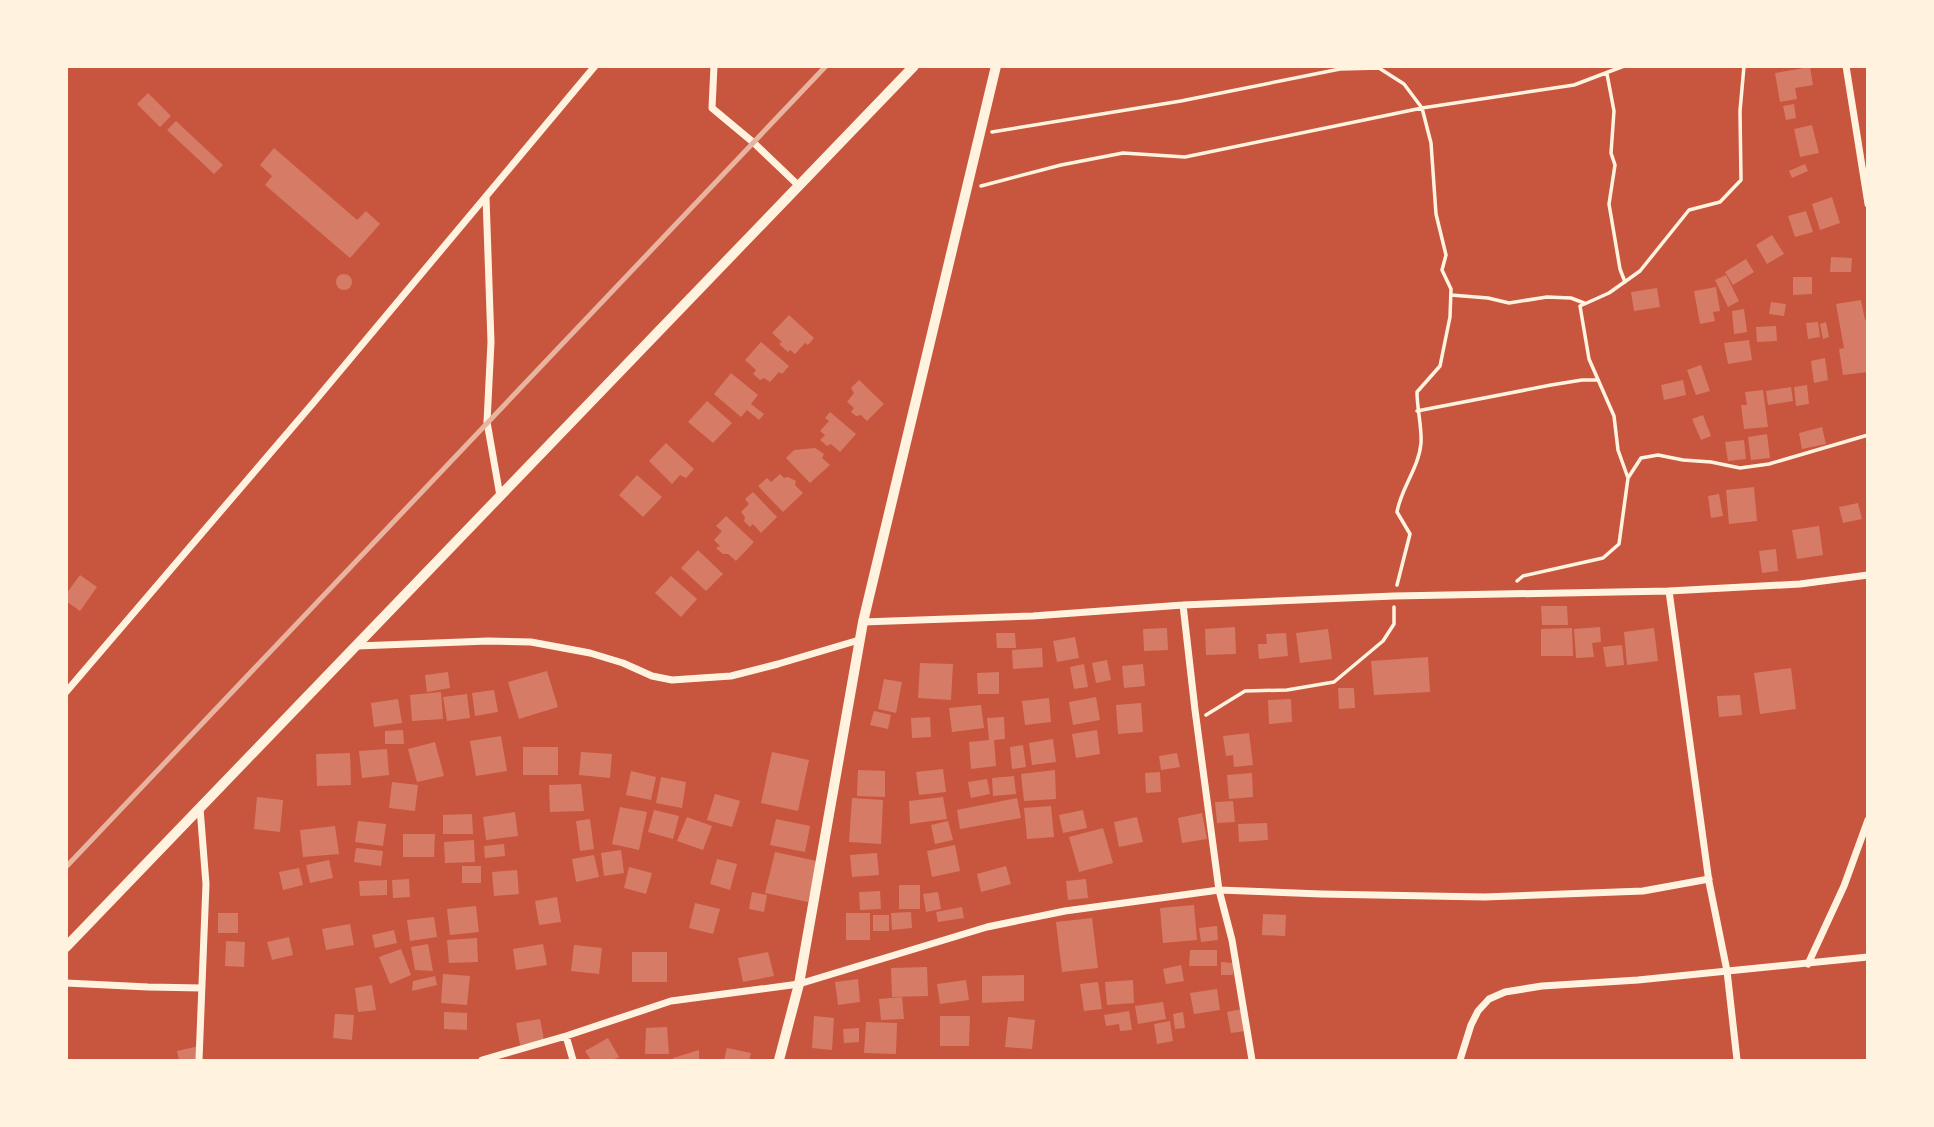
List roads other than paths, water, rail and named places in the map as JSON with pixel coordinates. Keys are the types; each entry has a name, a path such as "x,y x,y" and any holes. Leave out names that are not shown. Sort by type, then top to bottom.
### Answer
{"street":[{"path":"66,692 596,66"},
{"path":"714,66 712,108 799,186"},
{"path":"66,947 914,66"},
{"path":"779,1060 799,984 859,640 996,66"},
{"path":"1846,66 1867,204"},
{"path":"486,197 491,342 487,422 500,496"},
{"path":"863,622 1034,616 1394,596 1668,591 1800,584 1867,575"},
{"path":"1668,591 1709,879 1727,971 1735,1059"},
{"path":"1184,606 1196,721 1219,890 1232,940 1252,1060"},
{"path":"357,646 531,642 590,653 623,663 652,676 672,680 731,676 859,640"},
{"path":"199,1060 206,884 200,808"},
{"path":"1808,964 1844,886 1867,820"},
{"path":"482,1060 566,1036 671,1001 799,984 986,927 1065,911 1219,890 1485,897 1643,891 1709,879"},
{"path":"1460,1060 1478,1011 1489,999 1506,992 1542,986 1638,981 1867,957"},
{"path":"66,983 202,988"},
{"path":"566,1036 573,1060"}],"railway":[{"path":"66,867 826,66"}]}
